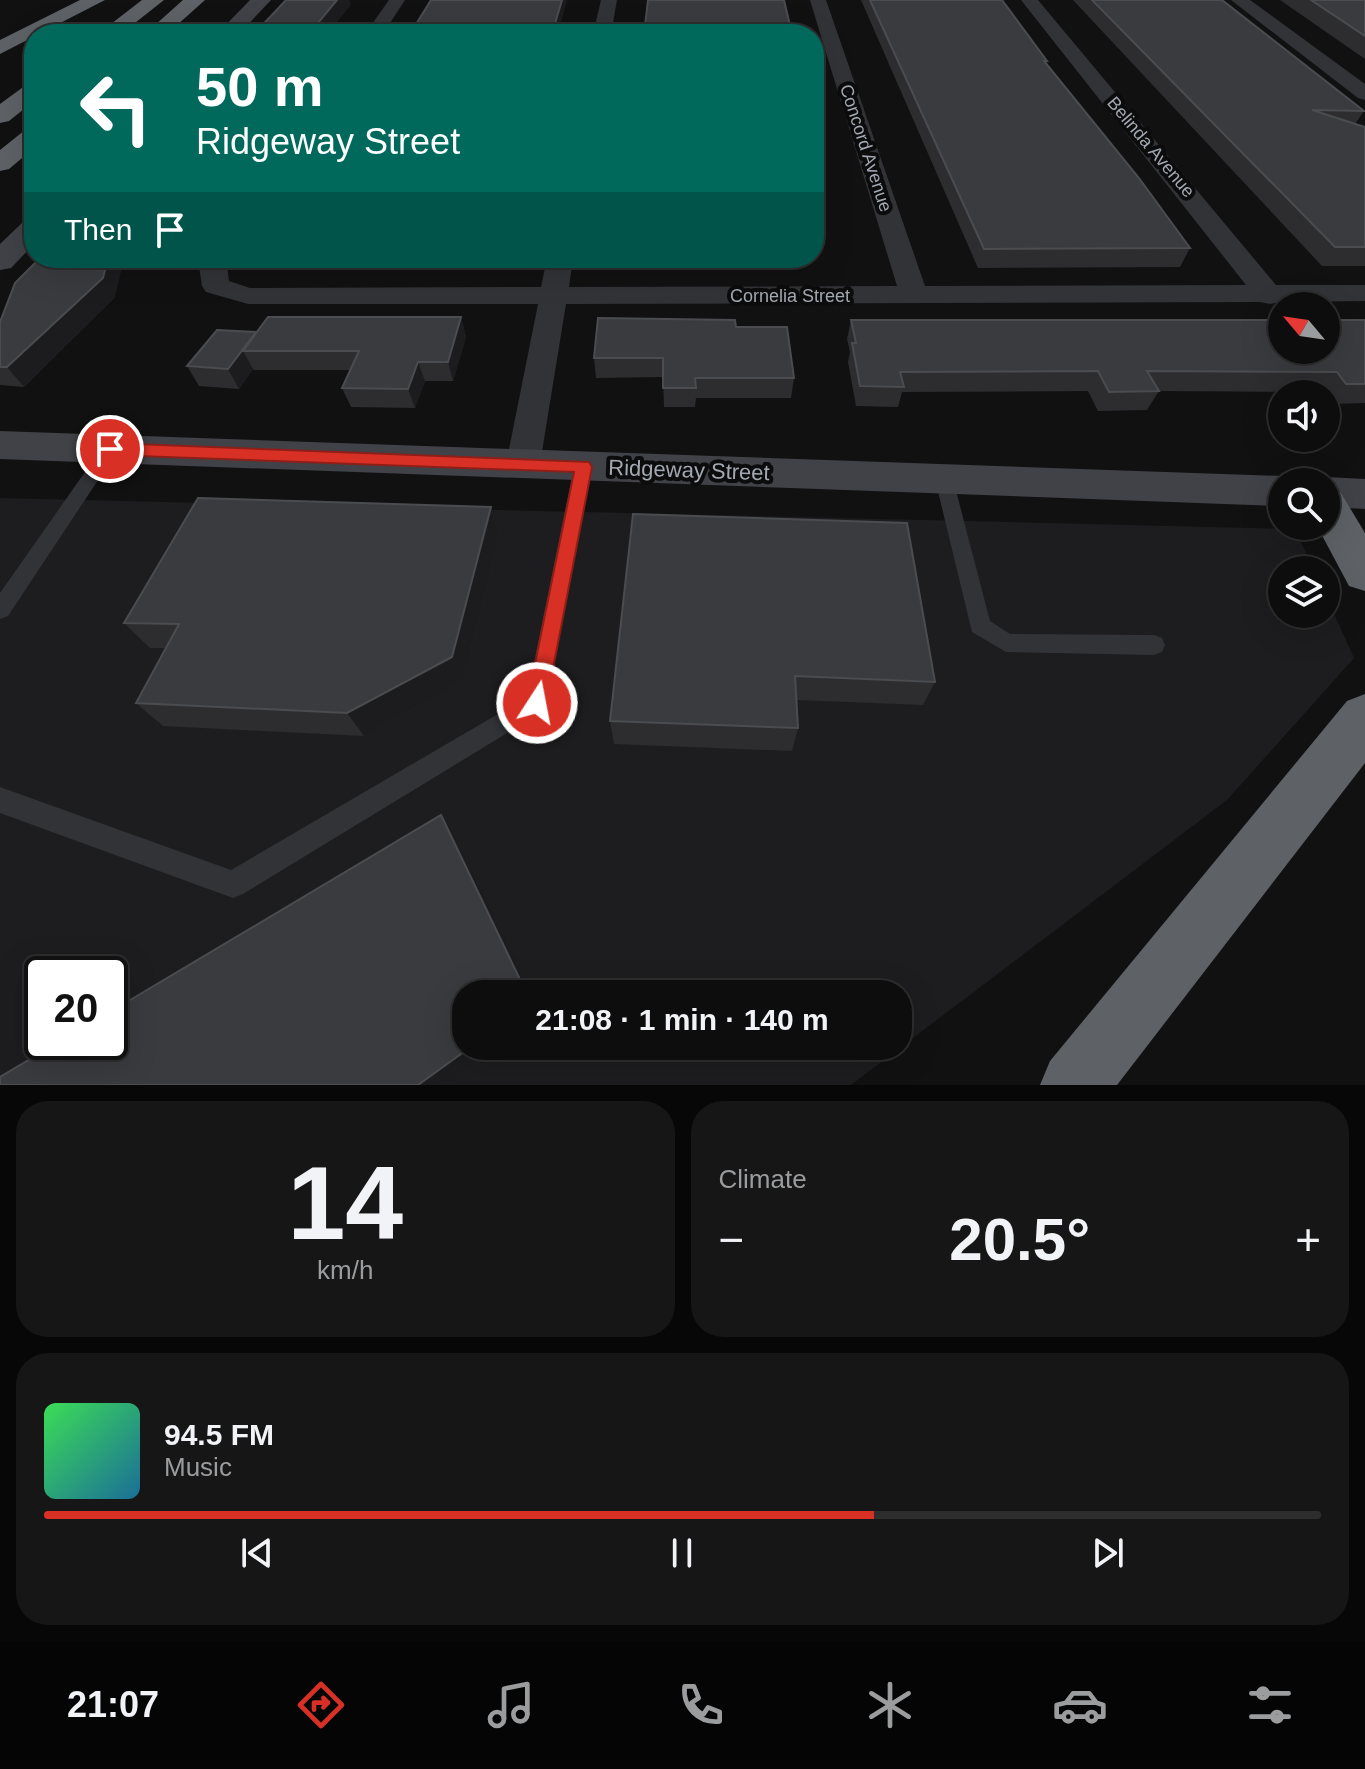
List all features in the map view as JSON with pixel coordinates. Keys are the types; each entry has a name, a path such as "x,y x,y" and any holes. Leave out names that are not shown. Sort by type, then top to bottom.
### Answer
{"highway":[{"path":"64,24 95,0"},
{"path":"70,24 104,0"},
{"path":"96,24 129,0"},
{"path":"122,24 154,0"},
{"path":"167,24 195,0"},
{"path":"0,94 15,61"},
{"path":"0,116 24,98"},
{"path":"0,163 24,143"},
{"path":"1340,529 1365,573"},
{"path":"1074,1085 1357,732 1365,718"}],"street":[{"path":"237,24 261,0"},
{"path":"381,24 397,0"},
{"path":"604,24 609,0"},
{"name":"Concord Avenue","path":"818,0 914,296"},
{"name":"Belinda Avenue","path":"1029,0 1268,294"},
{"path":"1239,0 1365,94"},
{"path":"0,261 24,237"},
{"path":"523,464 558,268"},
{"name":"Cornelia Street","path":"218,272 248,296 1268,296"},
{"name":"Cornelia Street","path":"1340,294 1365,293"},
{"name":"Ridgeway Street","path":"0,445 1268,491"},
{"path":"1340,493 1365,494"}],"lane":[{"path":"0,610 110,449"},
{"path":"0,800 233,884 537,703 583,467"},
{"path":"944,479 980,626 1006,643 1154,645"}],"shaded area":[{"path":"0,498 1268,528 1268,540 1300,540 1308,556 1268,556 1268,628 1340,627 1354,658 1227,800 912,1039 912,980 452,980 452,1060 884,1060 851,1085 0,1085"}],"building":[{"path":"286,0 337,0 317,24 263,24"},
{"path":"431,0 562,0 555,24 416,24"},
{"path":"648,0 784,0 790,24 645,24"},
{"path":"870,0 1002,0 1047,61 1044,61 1139,178 1190,248 984,249"},
{"path":"1092,0 1222,0 1364,111 1312,110 1365,127 1365,247 1335,247"},
{"path":"1311,0 1365,0 1365,36"},
{"path":"30,268 106,268 103,278 7,367 0,367 0,322 15,283"},
{"path":"268,317 461,317 448,362 418,362 408,389 342,388 359,351 243,351"},
{"path":"598,318 735,320 736,327 787,327 794,378 695,378 696,388 663,388 663,358 594,358"},
{"path":"851,320 1268,320 1268,364 1340,364 1340,320 1365,320 1365,384 1346,384 1337,372 1147,371 1159,391 1109,392 1098,371 900,372 904,387 860,386 852,343 856,343"},
{"path":"217,330 256,332 228,369 187,366"},
{"path":"198,498 491,507 452,657 347,713 136,703 179,624 124,623"},
{"path":"633,514 907,523 935,682 795,676 798,728 610,721"},
{"path":"441,815 520,980 452,980 453,1060 418,1085 0,1085 0,1077 29,1060 128,1060 128,1001"}],"route":[{"path":"110,449 583,467 537,703"}]}
